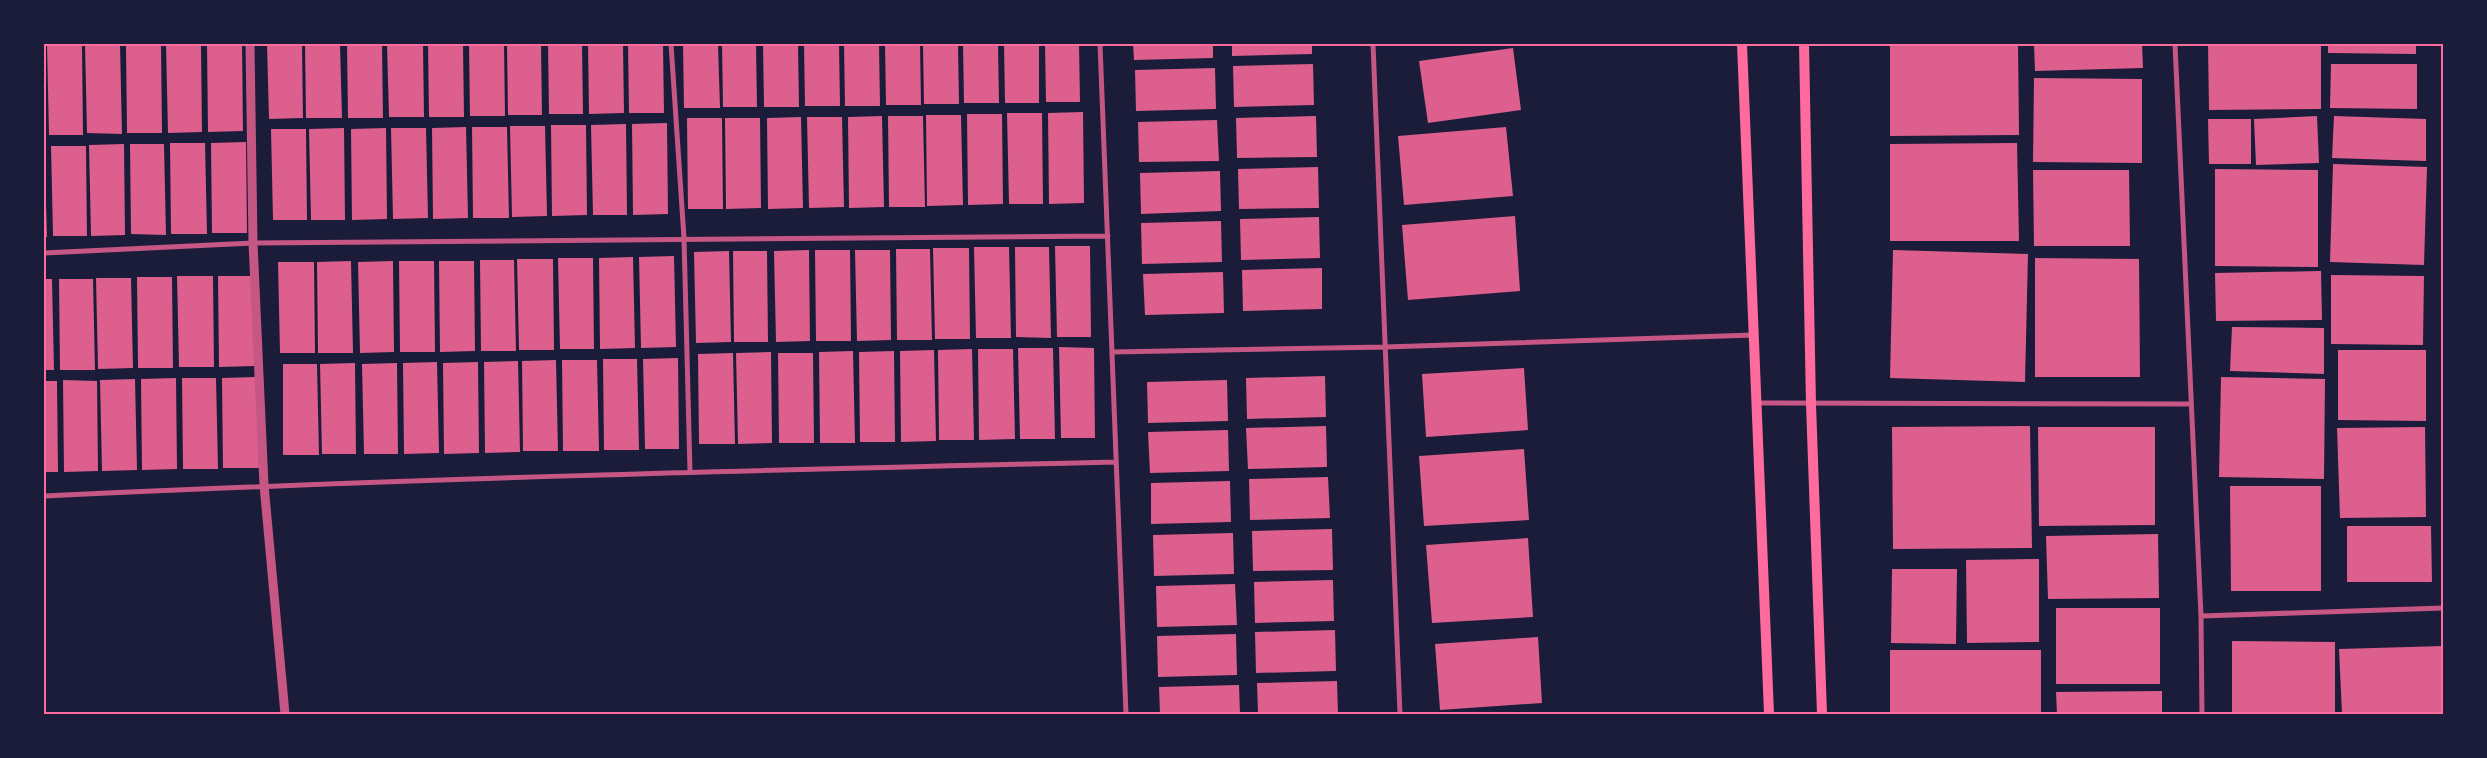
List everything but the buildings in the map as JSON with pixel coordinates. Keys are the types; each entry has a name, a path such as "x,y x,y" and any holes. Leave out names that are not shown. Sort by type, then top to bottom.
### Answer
{"main road":[{"path":"1742,44 1769,714"},
{"path":"1804,44 1810,404 1822,714"}],"street":[{"path":"250,44 253,243 264,485 285,714"},
{"path":"671,44 684,238 690,471"},
{"path":"1100,44 1126,714"},
{"path":"1373,44 1400,714"},
{"path":"2175,44 2192,404 2202,714"},
{"path":"44,253 253,243 1108,236"},
{"path":"1112,352 1385,347 1754,335"},
{"path":"1756,403 2192,404"},
{"path":"44,496 264,485 690,471 1116,462"},
{"path":"2200,616 2443,608"}]}
